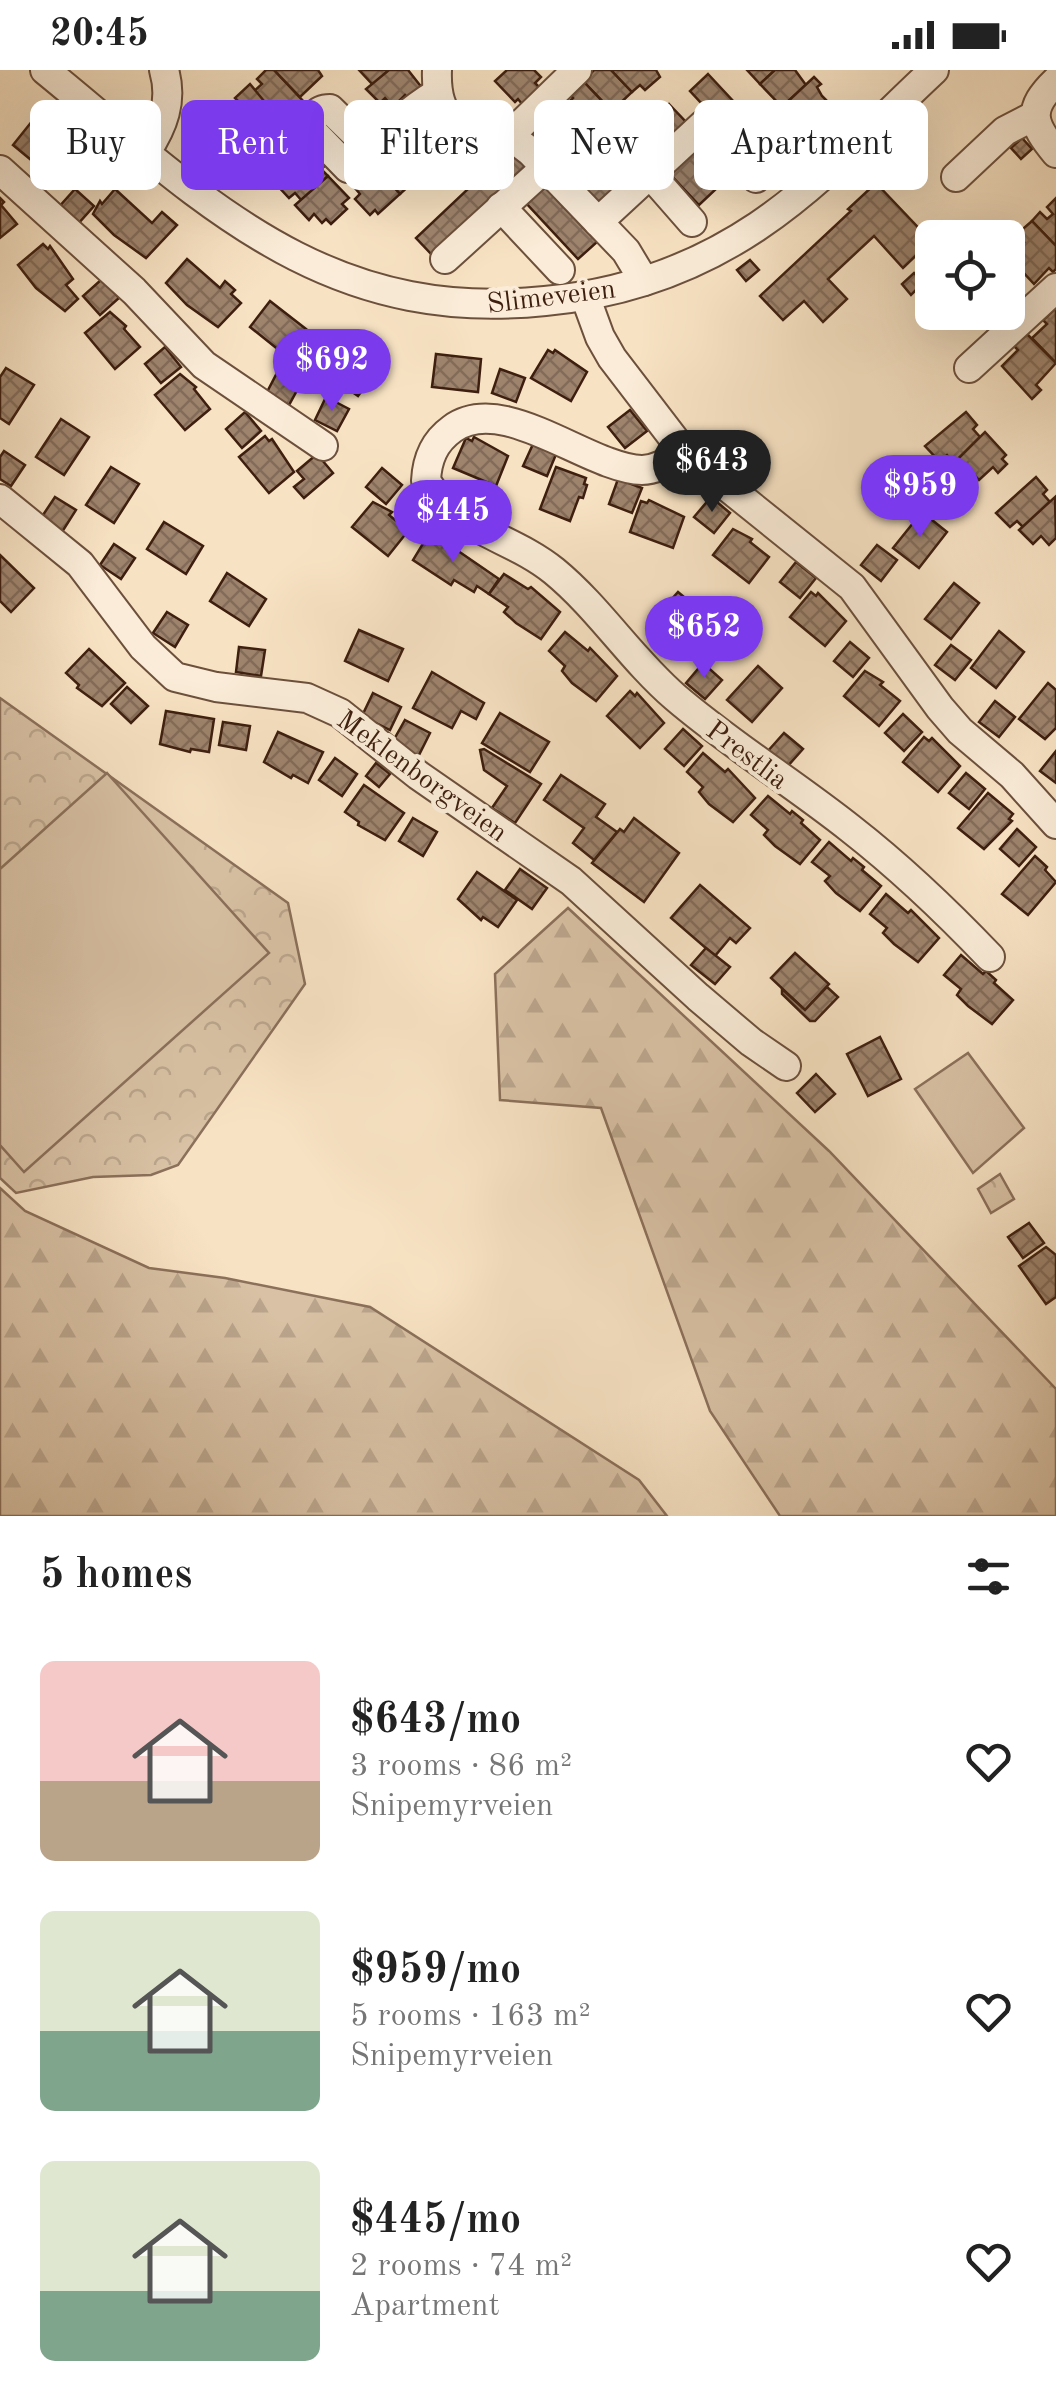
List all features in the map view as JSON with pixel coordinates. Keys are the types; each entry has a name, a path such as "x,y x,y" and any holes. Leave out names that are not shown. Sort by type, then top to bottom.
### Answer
{"street":[{"name":"Slimeveien","path":"46,70 83,100"},
{"path":"161,126 168,96 164,70"},
{"name":"Slimeveien","path":"161,164 275,246 365,287 426,301 479,306 585,296 644,281 695,262 762,223 803,192 934,70"},
{"path":"514,130 563,74"},
{"path":"1056,81 1039,100 1034,116 1056,153"},
{"path":"956,177 1005,131 1034,116"},
{"path":"674,152 694,133"},
{"path":"514,141 534,157"},
{"path":"0,170 134,290 204,365 323,446"},
{"path":"444,259 534,178"},
{"path":"567,190 636,263 644,281"},
{"path":"598,222 633,190"},
{"path":"664,190 692,222"},
{"path":"502,207 560,270"},
{"path":"969,368 1056,288"},
{"path":"585,296 612,358 684,452 852,586 940,708 960,731 1012,774 1056,824"},
{"name":"Prestlia","path":"684,452 656,469 628,469 542,434 480,418 460,423 445,434 433,450 426,482 452,515 526,551 562,578 670,693 741,751 849,828 934,898 990,957"},
{"name":"Meklenborgveien","path":"0,500 80,564 142,647 176,677 216,688 307,698 340,714 406,766 572,881 711,1008 786,1066"}],"green space":[{"path":"0,698 288,903 305,984 178,1165 151,1175 93,1177 16,1193 0,1178"},
{"path":"107,773 269,953 24,1172 0,1145 0,869"},
{"path":"568,908 829,1151 1056,1389 1056,1516 780,1516 710,1411 601,1108 500,1100 495,974"},
{"path":"968,1053 1024,1128 973,1173 915,1089"},
{"path":"1000,1174 1014,1199 991,1213 978,1189"},
{"path":"0,1188 25,1211 149,1268 225,1278 370,1307 639,1480 667,1516 0,1516"}],"building":[{"path":"266,70 274,70 302,100 261,100 253,92 262,84 257,79"},
{"path":"274,70 318,70 322,76 300,97"},
{"path":"359,70 389,70 373,85"},
{"path":"389,70 408,70 423,89 410,100 405,95 400,100 377,100 366,89"},
{"path":"507,70 534,70 541,77 535,83 540,88 522,104 518,99 515,102 495,81"},
{"path":"594,70 611,70 632,92 624,100 601,100 583,81"},
{"path":"611,70 656,70 660,77 645,90 640,85 632,92"},
{"path":"747,70 775,70 760,84"},
{"path":"775,70 795,70 806,85 790,100 775,100 760,84"},
{"path":"708,74 732,100 698,100 690,91"},
{"path":"814,77 826,100 789,100"},
{"path":"583,81 601,100 571,100 569,94"},
{"path":"250,84 263,100 237,100"},
{"path":"674,109 686,122 674,133"},
{"path":"30,124 30,159 13,145"},
{"path":"1022,138 1032,149 1021,159 1011,148"},
{"path":"694,148 694,190 715,190 699,205 674,178 674,167"},
{"path":"514,152 528,168 514,181"},
{"path":"328,176 349,198 342,204 347,209 331,224 326,219 322,223 314,214 309,220 295,205 312,190 324,190"},
{"path":"74,190 94,206 77,225 58,208"},
{"path":"116,190 152,223 162,212 177,225 146,258 93,214 100,201 102,204"},
{"path":"282,190 313,190 302,201 295,193 289,198"},
{"path":"357,190 396,190 400,194 378,214 375,210 370,215 355,199 360,194"},
{"path":"467,190 504,190 433,256 416,238"},
{"path":"540,190 548,190 597,242 578,259 526,203"},
{"path":"587,190 613,190 599,203"},
{"path":"868,190 883,190 915,224 915,256 903,268 874,236 828,279 847,299 823,322 804,301 783,320 760,296 851,211 848,209"},
{"path":"0,198 17,224 0,238"},
{"path":"1056,198 1056,246 1032,221 1040,212 1047,219 1053,214 1047,207"},
{"path":"1032,221 1056,246 1056,269 1053,272 1049,268 1034,284 1025,274 1025,227"},
{"path":"43,244 48,249 50,246 73,279 66,285 78,299 65,311 36,288 18,265"},
{"path":"187,259 220,288 225,281 241,303 218,327 187,305 166,283"},
{"path":"750,260 759,270 746,281 737,270"},
{"path":"915,274 915,291 911,295 902,284"},
{"path":"102,279 119,298 100,315 83,296"},
{"path":"270,301 306,329 285,355 250,327"},
{"path":"1056,308 1056,363 1032,338"},
{"path":"110,312 126,326 124,329 140,347 115,369 85,333"},
{"path":"1027,334 1056,363 1036,385 1041,390 1032,399 1002,366"},
{"path":"340,343 377,370 358,396 321,370"},
{"path":"165,347 181,367 161,383 145,364"},
{"path":"548,350 555,350 587,372 571,401 531,378"},
{"path":"436,354 481,359 478,392 432,387"},
{"path":"6,368 34,385 9,424 0,418 0,377"},
{"path":"500,369 525,378 516,402 492,393"},
{"path":"278,371 301,383 289,405 266,394"},
{"path":"180,374 196,387 210,409 185,430 155,395"},
{"path":"326,397 349,409 337,431 315,420"},
{"path":"630,410 647,431 625,448 608,427"},
{"path":"245,412 261,431 242,448 226,429"},
{"path":"966,412 977,425 973,429 980,437 954,463 947,455 940,462 925,446"},
{"path":"61,419 89,437 64,475 36,457"},
{"path":"985,432 1006,455 1002,459 1007,464 998,473 993,467 979,480 971,471 963,479 949,465"},
{"path":"265,436 269,441 272,439 294,472 269,493 239,457"},
{"path":"474,437 508,456 496,486 453,468 466,438 472,441"},
{"path":"534,442 557,452 547,476 523,466"},
{"path":"4,451 25,465 11,486 0,479 0,457"},
{"path":"317,454 333,473 304,498 294,487 304,479 297,471"},
{"path":"111,467 139,484 114,523 86,505"},
{"path":"556,467 586,478 583,498 579,497 570,521 540,509"},
{"path":"382,468 402,485 386,504 366,487"},
{"path":"1036,477 1047,490 1043,494 1050,502 1024,528 1017,521 1010,527 996,513"},
{"path":"618,479 642,488 632,513 609,504"},
{"path":"55,497 76,510 62,532 41,518"},
{"path":"711,497 730,513 714,533 694,517"},
{"path":"1055,497 1056,538 1049,545 1041,536 1033,544 1019,530"},
{"path":"649,500 684,517 673,548 630,532 641,501"},
{"path":"373,502 392,512 389,515 408,531 388,556 352,527"},
{"path":"922,512 947,532 919,568 893,548"},
{"path":"164,522 203,546 186,574 147,549"},
{"path":"733,529 752,539 750,542 769,557 749,583 713,555"},
{"path":"430,532 449,541 499,579 489,594 477,586 474,592 454,580 451,585 413,560"},
{"path":"114,544 135,558 121,579 100,565"},
{"path":"877,545 897,560 881,581 861,565"},
{"path":"0,555 34,588 11,612 0,601"},
{"path":"796,562 816,578 800,598 780,582"},
{"path":"227,573 266,599 249,626 210,601"},
{"path":"504,574 528,589 531,587 560,612 541,639 516,623 504,612 508,607 489,594"},
{"path":"954,583 979,603 951,639 925,619"},
{"path":"678,592 703,613 673,648 648,626"},
{"path":"811,592 816,596 818,593 846,621 825,646 790,617"},
{"path":"167,612 188,625 175,647 153,633"},
{"path":"359,630 403,649 388,681 345,661"},
{"path":"999,631 1024,652 996,688 971,668"},
{"path":"565,632 588,651 590,648 617,676 596,701 572,683 562,671 565,666 549,651"},
{"path":"850,642 869,658 853,677 834,661"},
{"path":"951,645 971,660 955,680 935,665"},
{"path":"239,647 265,650 261,676 236,672"},
{"path":"89,649 125,683 102,706 77,688 79,685 66,673"},
{"path":"703,663 722,680 705,699 686,683"},
{"path":"758,666 782,688 752,722 727,700"},
{"path":"865,671 883,682 880,685 900,701 879,726 844,696"},
{"path":"432,672 484,703 476,719 461,711 452,728 413,708"},
{"path":"1048,683 1056,690 1056,728 1045,739 1019,719"},
{"path":"127,687 148,706 131,723 111,704"},
{"path":"630,691 635,696 637,693 664,723 640,748 607,716"},
{"path":"373,693 401,707 390,730 362,716"},
{"path":"995,701 1015,717 999,737 979,722"},
{"path":"166,711 214,719 209,752 190,752 160,744"},
{"path":"500,713 549,742 530,772 482,743"},
{"path":"903,714 922,732 904,751 885,733"},
{"path":"405,720 430,733 418,757 392,743"},
{"path":"223,722 250,726 246,750 219,745"},
{"path":"683,729 702,746 684,766 665,749"},
{"path":"278,732 323,752 308,783 264,762"},
{"path":"784,733 803,749 786,768 767,752"},
{"path":"924,737 929,741 932,738 960,766 938,792 903,762"},
{"path":"480,750 541,784 515,823 492,808 507,786 484,770"},
{"path":"1056,751 1056,783 1040,771"},
{"path":"703,753 725,772 728,769 755,798 733,822 709,804 699,792 703,787 687,772"},
{"path":"335,758 357,774 342,796 319,780"},
{"path":"376,763 390,774 379,787 366,776"},
{"path":"966,773 985,789 969,809 949,793"},
{"path":"561,775 605,804 596,817 617,832 594,860 573,843 584,828 544,800"},
{"path":"364,785 404,813 385,840 358,825 345,812"},
{"path":"988,793 1013,814 1009,819 1012,821 984,849 958,828"},
{"path":"768,796 803,820 801,823 820,840 800,864 764,835 768,830 751,815"},
{"path":"413,818 437,832 423,856 399,841"},
{"path":"634,818 679,853 644,902 592,863"},
{"path":"1017,829 1036,847 1019,866 1000,849"},
{"path":"829,842 864,867 862,870 881,886 860,911 836,893 825,881 830,876 812,862"},
{"path":"1035,856 1056,882 1028,915 1002,894"},
{"path":"520,869 547,888 532,909 505,890"},
{"path":"477,872 517,900 498,927 483,917 481,920 458,899"},
{"path":"700,885 750,928 736,943 730,938 715,956 671,918"},
{"path":"886,894 908,913 911,910 939,938 918,962 883,933 887,928 870,914"},
{"path":"706,948 730,967 715,984 691,965"},
{"path":"795,953 829,984 805,1010 771,978"},
{"path":"961,955 983,974 986,971 1013,1000 992,1024 957,995 961,989 944,975"},
{"path":"827,987 838,997 815,1021 810,1021 782,994 782,989 805,1010"},
{"path":"880,1037 901,1079 868,1096 847,1054"},
{"path":"816,1074 835,1094 815,1112 797,1093"},
{"path":"1029,1223 1044,1243 1023,1258 1008,1237"},
{"path":"1046,1247 1056,1255 1056,1297 1046,1304 1019,1266"}]}
